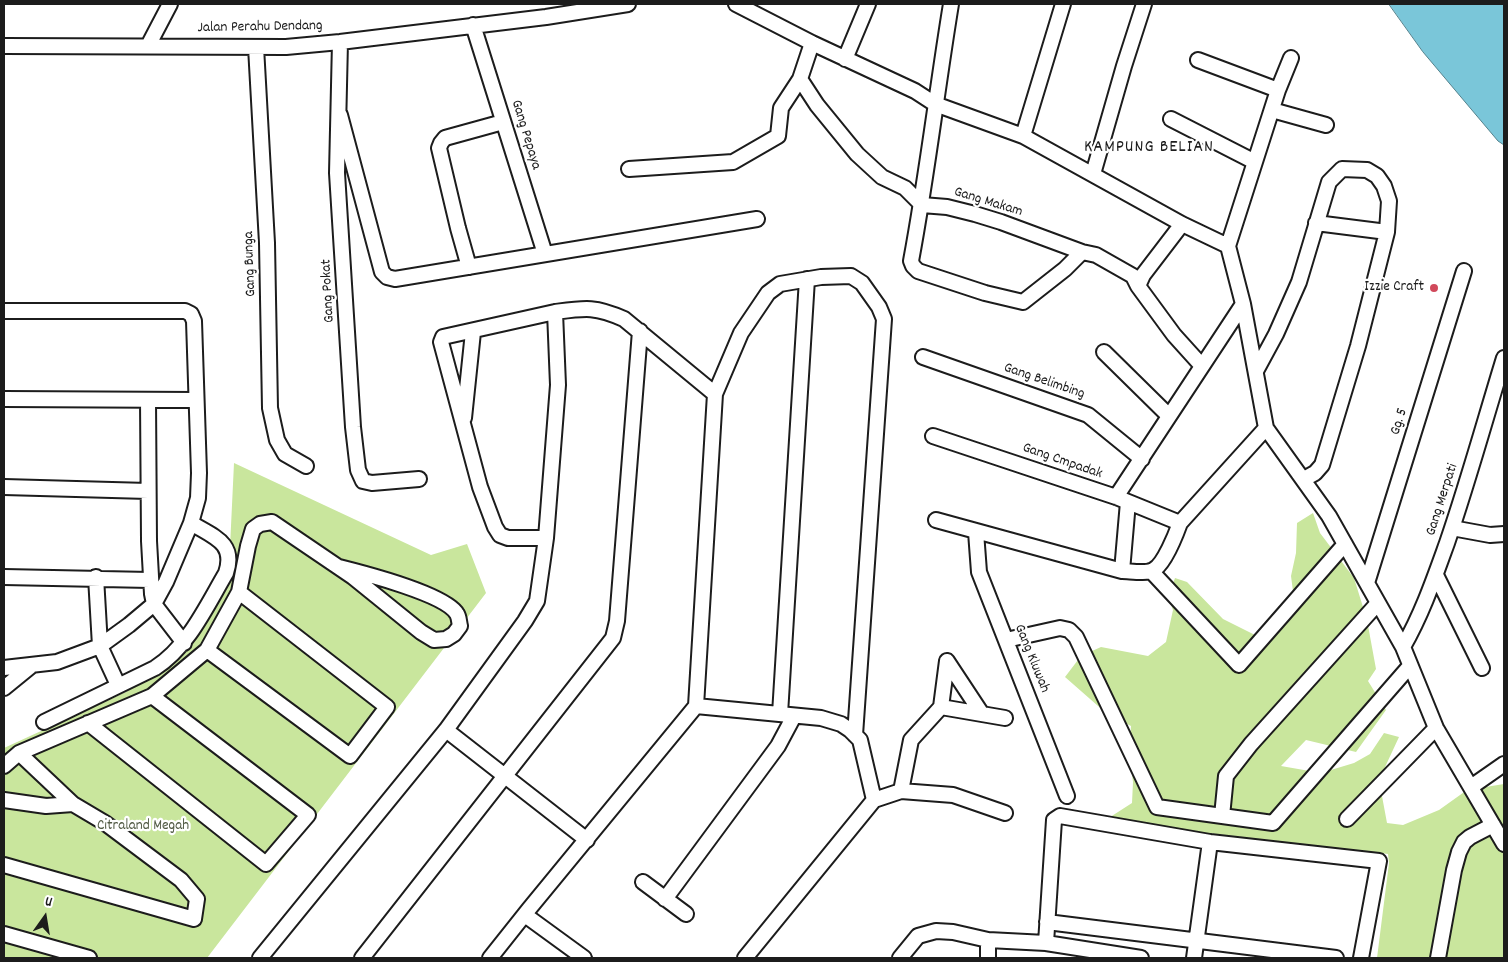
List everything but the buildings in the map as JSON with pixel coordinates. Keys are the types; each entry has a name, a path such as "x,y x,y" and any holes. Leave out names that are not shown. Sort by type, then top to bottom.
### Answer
{"street":[{"path":"148,46 170,4"},
{"path":"546,17 554,4"},
{"name":"Jalan Perahu Dendang","path":"4,46 286,47 546,17 628,4"},
{"path":"736,4 812,43 915,91 935,104 1023,136 1182,224 1228,246"},
{"path":"845,59 868,4"},
{"path":"951,4 935,104 922,206 912,261 913,266 918,271 985,293 1023,302 1065,269 1082,252"},
{"path":"1023,136 1063,4"},
{"path":"1093,174 1144,4"},
{"name":"Gang Pepaya","path":"473,25 545,254"},
{"name":"Gang Pokat","path":"340,42 338,173 358,470 363,481 372,483 419,479"},
{"path":"629,169 733,162 778,136 780,108 800,79 812,43"},
{"name":"Gang Bunga","path":"256,47 267,243 270,408 277,440 285,454 306,466"},
{"path":"1291,58 1278,90 1228,246 1243,304 1266,428 1329,516 1403,648 1409,667 1436,728 1504,844"},
{"path":"1198,60 1278,90"},
{"path":"800,79 857,154 882,177 905,188 922,206"},
{"path":"1272,110 1326,125"},
{"path":"340,115 382,272 387,277 395,279 757,219"},
{"path":"1171,120 1255,162"},
{"path":"469,267 439,148 446,138 504,122"},
{"path":"1256,371 1276,334 1299,282 1329,182 1342,169 1367,170 1377,176 1384,186 1389,200 1388,232 1358,346 1322,465 1315,474 1304,479"},
{"path":"338,173 354,171"},
{"name":"Gang Makam","path":"922,206 947,207 1001,222 1082,252 1096,255 1133,276 1138,286 1174,334 1202,366"},
{"path":"1316,223 1388,232"},
{"path":"1138,286 1143,275 1182,224"},
{"name":"Gg. 5","path":"1367,583 1464,271"},
{"path":"490,958 696,706 715,394 741,333 768,293 780,284 837,276 851,276 862,283 880,307 884,319 855,735"},
{"path":"780,714 807,279"},
{"path":"1122,570 1122,500 1142,459 1243,304"},
{"path":"546,538 508,538 500,536 495,527 480,487 441,342 443,337 473,332 555,312 589,308 609,312 624,319 640,331 715,394"},
{"path":"4,311 188,312 194,317 198,498 191,524 166,582 154,604 100,646 57,662 4,668"},
{"path":"260,958 446,730 525,622 537,601 546,538 558,386 555,312"},
{"path":"362,958 506,777 613,638 617,622 640,331"},
{"path":"464,426 473,332"},
{"path":"1104,352 1169,416"},
{"name":"Gang Belimbing","path":"923,357 1088,415 1142,459"},
{"name":"Gang Merpati","path":"1403,648 1419,618 1436,575 1504,358"},
{"path":"4,398 196,400"},
{"path":"148,400 150,580 154,604 184,643"},
{"path":"936,520 1122,570 1152,572 1157,568 1175,539 1180,523 1266,428"},
{"name":"Gang Cmpadak","path":"933,436 1122,500 1180,523"},
{"path":"4,487 148,491"},
{"path":"4,766 19,753 152,696 207,650 239,592 253,529 260,524 272,522 339,567 353,576 421,632 434,640 446,639 454,634 460,626 457,613 440,600 377,577 339,567"},
{"path":"44,722 163,663 184,643 226,573 230,562 229,554 216,538 191,524"},
{"path":"1452,528 1490,535 1504,534"},
{"name":"Gang Kluwah","path":"976,532 979,572 1068,796"},
{"path":"1152,572 1239,665 1345,544"},
{"path":"1436,575 1482,668"},
{"path":"4,577 96,577 150,580"},
{"path":"96,577 100,646 118,685"},
{"path":"207,650 350,756 387,707 239,592"},
{"path":"1222,816 1226,776 1251,744 1378,603"},
{"path":"1006,640 1060,628 1069,630 1076,637 1157,807 1274,823 1409,667"},
{"path":"901,791 910,740 941,707 947,661 982,714"},
{"path":"4,688 31,666"},
{"path":"88,723 266,864 308,815 152,696"},
{"path":"696,706 821,718 841,724 860,740 874,800"},
{"path":"941,707 1005,718"},
{"path":"665,899 778,746 794,716"},
{"path":"1347,819 1436,728"},
{"path":"446,730 587,840"},
{"path":"4,865 194,919 197,899 181,880 105,823 73,804 19,753"},
{"path":"1471,787 1504,764"},
{"path":"745,958 874,800 901,791 952,796 1005,813"},
{"path":"4,800 46,806 73,804"},
{"path":"1046,943 1054,820 1060,816 1210,842 1379,861 1360,958"},
{"path":"1438,958 1459,852 1464,842 1470,837 1493,825"},
{"path":"1194,958 1210,842"},
{"path":"643,882 686,914"},
{"path":"525,915 584,958"},
{"path":"1047,922 1336,958"},
{"path":"900,958 918,936 936,931 953,932 988,940 1046,943 1102,956 1142,958"},
{"path":"4,934 89,958"},
{"path":"988,940 988,958"}],"green space":[{"name":"Citraland Megah","path":"234,463 431,555 467,544 486,593 207,958 4,958 4,748 126,692 188,647 230,547"},
{"path":"1313,513 1320,533 1354,578 1367,620 1376,669 1368,681 1386,710 1356,752 1306,740 1281,766 1321,773 1354,763 1370,754 1384,733 1399,737 1379,780 1387,823 1403,825 1439,810 1467,790 1504,784 1504,958 1377,958 1389,863 1388,854 1104,821 1132,803 1133,782 1129,752 1131,726 1106,713 1065,677 1081,656 1101,647 1148,656 1166,642 1173,610 1168,597 1175,578 1187,582 1223,619 1261,638 1294,599 1291,576 1296,553 1297,523"}],"water":[{"path":"1389,4 1504,4 1504,145 1498,141 1423,52"}],"place":[{"name":"Izzie Craft","path":"1434,288"}],"district":[{"name":"KAMPUNG BELIAN","path":"1149,149"}]}
